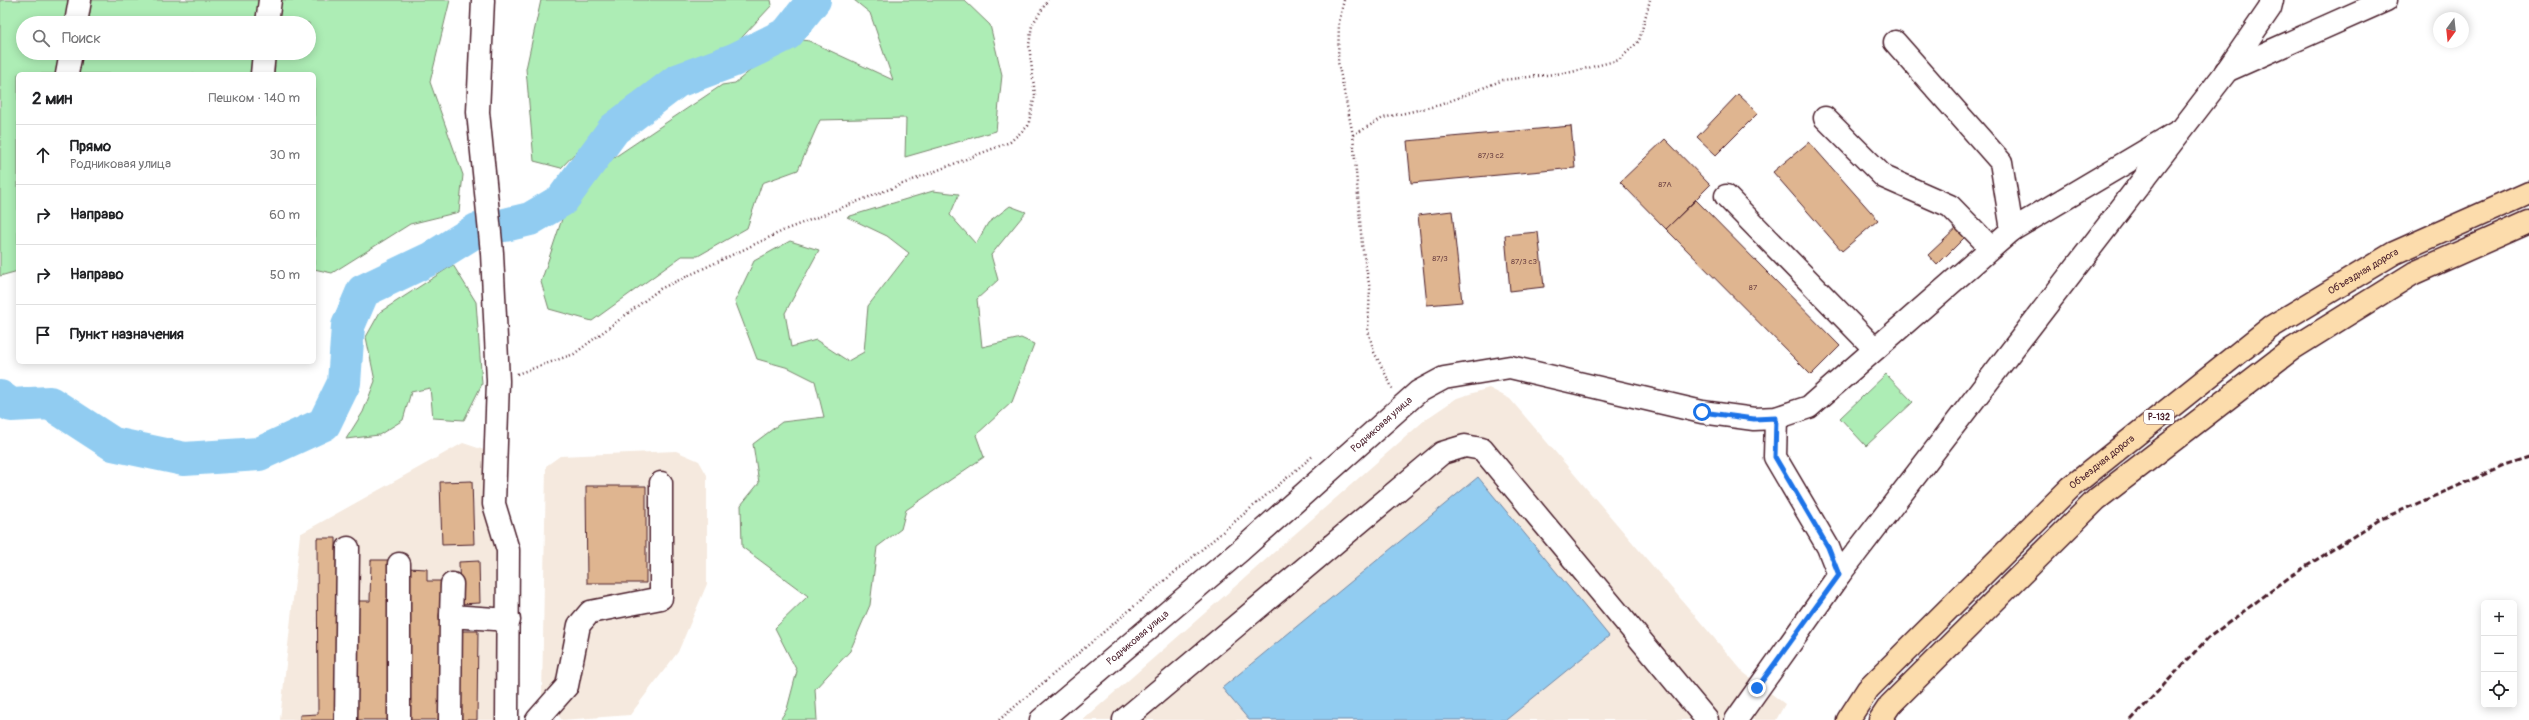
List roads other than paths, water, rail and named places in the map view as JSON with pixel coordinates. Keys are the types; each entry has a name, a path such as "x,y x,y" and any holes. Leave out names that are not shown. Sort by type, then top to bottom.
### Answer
{"highway":[{"name":"Объездная дорога","path":"1848,720 1868,689 2071,487 2271,326 2394,253 2529,193"},
{"name":"Р-132","path":"1880,720 1890,705 2097,499 2292,349 2414,273 2529,222"}],"street":[{"path":"77,16 80,0"},
{"path":"268,16 270,0"},
{"path":"483,0 478,112 492,253 498,381 494,504 508,550 509,620 507,720"},
{"path":"1736,720 1839,575 2179,130 2226,72 2270,8 2272,0"},
{"path":"2226,72 2386,0"},
{"path":"1894,42 2001,162 2012,230"},
{"path":"67,72 70,60"},
{"path":"262,72 263,60"},
{"path":"1825,118 1884,177 1950,206 1992,248"},
{"path":"1726,196 1875,349 2012,230 2179,130"},
{"name":"Родниковая улица","path":"1041,720 1241,550 1418,392 1444,378 1510,367 1702,412 1754,419 1776,418 1809,407 1875,349"},
{"path":"1776,418 1775,457 1828,547 1839,575"},
{"path":"1124,720 1442,453 1465,446 1482,449 1707,720"},
{"path":"537,720 567,686 579,625 590,612 662,598 661,483"},
{"path":"346,720 348,548"},
{"path":"399,564 399,720"},
{"path":"450,720 452,584"},
{"path":"451,616 509,620"}],"water":[{"path":"1478,477 1609,636 1506,720 1249,720 1222,688"}],"waterway":[{"path":"505,225 530,219 562,200 614,129 677,81 734,60 787,34 814,0"},
{"path":"0,397 11,405 50,403 113,444 184,459 259,454 324,424 344,383 348,326 363,291 432,258 477,230"}],"railway":[{"path":"2131,720 2208,638 2291,576 2379,520 2504,466 2529,458"}]}
